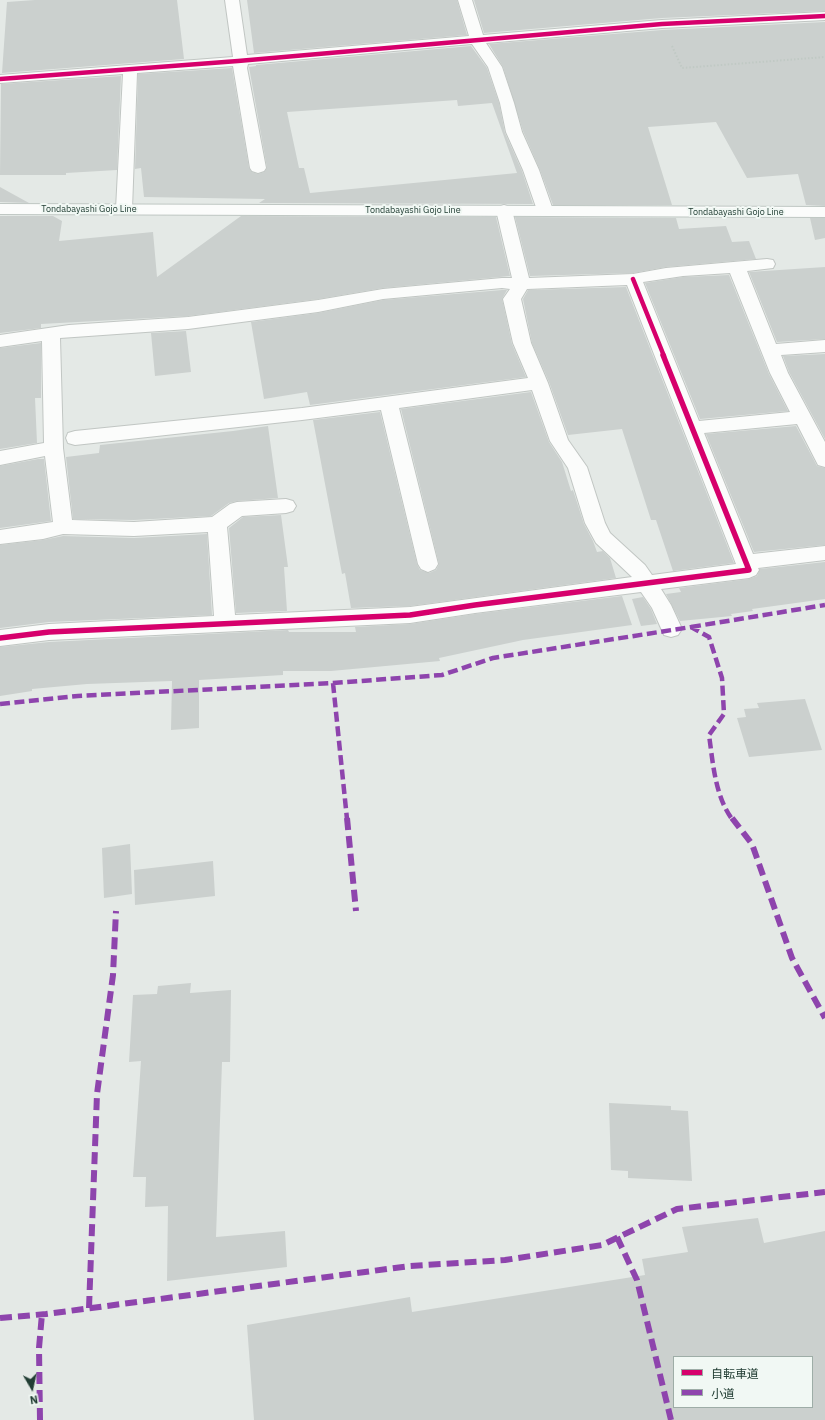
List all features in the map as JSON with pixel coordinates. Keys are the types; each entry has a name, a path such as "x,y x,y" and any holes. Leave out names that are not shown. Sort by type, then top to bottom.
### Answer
{"street":[{"path":"232,0 241,61 240,68 258,168"},
{"path":"465,0 477,40 495,67 507,103 514,132 531,170 545,210"},
{"path":"0,79 241,61 260,58 662,24 825,16"},
{"path":"124,209 130,70"},
{"name":"Tondabayashi Gojo Line","path":"0,209 825,212"},
{"path":"504,210 522,284 512,299 522,343 539,383 559,442 576,467 595,523 603,538 638,570 661,605 671,629"},
{"path":"0,341 51,333 188,323 248,316 318,306 383,294 502,283 522,284 633,279 651,274 737,268 767,264"},
{"path":"737,268 779,373 825,460"},
{"path":"0,638 49,632 410,615 475,605 749,570 633,279"},
{"path":"51,333 54,448 63,527"},
{"path":"770,350 825,346"},
{"path":"75,438 302,414 539,383"},
{"path":"388,402 428,564"},
{"path":"693,428 802,417"},
{"path":"0,458 54,448"},
{"path":"0,537 43,532 63,527 134,529 217,524 237,509 286,506"},
{"path":"217,524 225,623"},
{"path":"746,562 825,553"}],"path":[{"path":"662,24 682,68 825,57"}],"building":[{"path":"35,0 177,0 184,59 2,73 7,2"},
{"path":"247,0 457,0 467,35 254,53"},
{"path":"474,0 825,0 825,11 662,18 484,33"},
{"path":"825,22 825,206 806,205 798,174 747,178 716,122 648,127 672,205 553,205 523,131 503,67 489,44 662,30"},
{"path":"471,46 487,68 499,103 505,133 522,171 533,204 259,203 265,199 144,197 141,168 135,169 138,74 232,68 249,168 252,172 258,174 264,172 267,168 249,67 256,65","holes":["457,100 458,106 492,103 517,173 310,193 304,168 299,168 287,112"]},
{"path":"121,76 117,170 66,173 66,175 0,175 1,84"},
{"path":"0,187 29,203 0,202"},
{"path":"0,216 53,216 62,221 59,241 153,232 157,277 241,216 496,217 510,276 383,288 318,299 188,316 41,324 41,328 0,333"},
{"path":"515,217 676,218 679,229 726,226 732,242 749,241 756,259 666,267 633,273 530,276"},
{"path":"810,218 825,218 825,238 815,240"},
{"path":"825,267 825,339 777,342 749,272"},
{"path":"729,275 769,374 788,411 700,419 645,283 683,277"},
{"path":"626,287 734,563 673,571 656,520 651,520 622,429 568,435 549,382 532,343 523,299 528,290"},
{"path":"507,290 502,299 512,344 526,377 310,405 307,392 264,399 251,322 318,313 383,300"},
{"path":"186,331 191,372 155,376 151,333"},
{"path":"41,343 41,398 35,398 37,443 0,449 0,348"},
{"path":"825,354 825,439 789,372 783,356"},
{"path":"531,392 549,442 562,462 571,491 573,490 584,524 597,552 603,551 610,558 616,578 410,606 351,608 345,573 342,574 313,420 380,412 417,564 420,570 429,573 436,570 439,564 401,409"},
{"path":"268,426 278,498 229,503 211,516 134,520 73,519 66,457 99,453 100,445"},
{"path":"796,426 817,466 825,468 825,545 754,552 706,434"},
{"path":"44,459 51,521 0,528 0,466"},
{"path":"281,515 288,567 284,567 287,611 236,613 229,528 243,517"},
{"path":"207,534 212,615 49,622 0,628 0,545 63,536 134,538"},
{"path":"825,562 825,599 752,609 753,611 731,614 732,616 680,621 666,594 681,592 679,588 749,579 757,576 760,569"},
{"path":"622,596 632,625 523,640 439,658 440,661 331,671 283,671 283,675 199,680 199,728 171,730 172,681 87,684 32,689 32,691 0,696 0,647 49,642 288,630 289,632 356,632 355,627 410,624 475,614"},
{"path":"643,597 651,609 657,624 641,626 632,599"},
{"path":"805,699 822,750 749,757 737,718 746,717 744,709 759,708 757,703"},
{"path":"130,844 132,894 104,898 102,848"},
{"path":"213,861 215,896 135,905 134,870"},
{"path":"191,983 190,993 231,990 230,1062 222,1062 216,1237 285,1231 287,1267 167,1281 168,1206 145,1207 146,1177 133,1177 141,1061 129,1062 133,995 157,994 158,986"},
{"path":"609,1103 671,1106 671,1110 688,1111 692,1181 628,1178 628,1171 611,1170"},
{"path":"758,1218 764,1243 825,1231 825,1420 254,1420 247,1325 410,1297 412,1312 645,1275 642,1259 688,1252 682,1227"}],"marked path":[{"path":"691,627 825,605"},
{"path":"0,704 78,696 333,683 442,675 493,658 691,627 709,637 722,678 724,714 709,735 715,779 728,813 752,844 792,958 825,1018"},
{"path":"333,683 356,911"},
{"path":"89,1308 97,1094 113,975 116,911"},
{"path":"0,1318 46,1314 410,1266 505,1260 602,1245 677,1209 825,1192"},
{"path":"617,1237 637,1280 671,1420"},
{"path":"40,1420 39,1348 42,1314"}],"cycle path":[{"path":"0,79 238,61 662,24 825,16"},
{"path":"0,638 49,632 410,615 475,605 749,570 633,279"}]}
